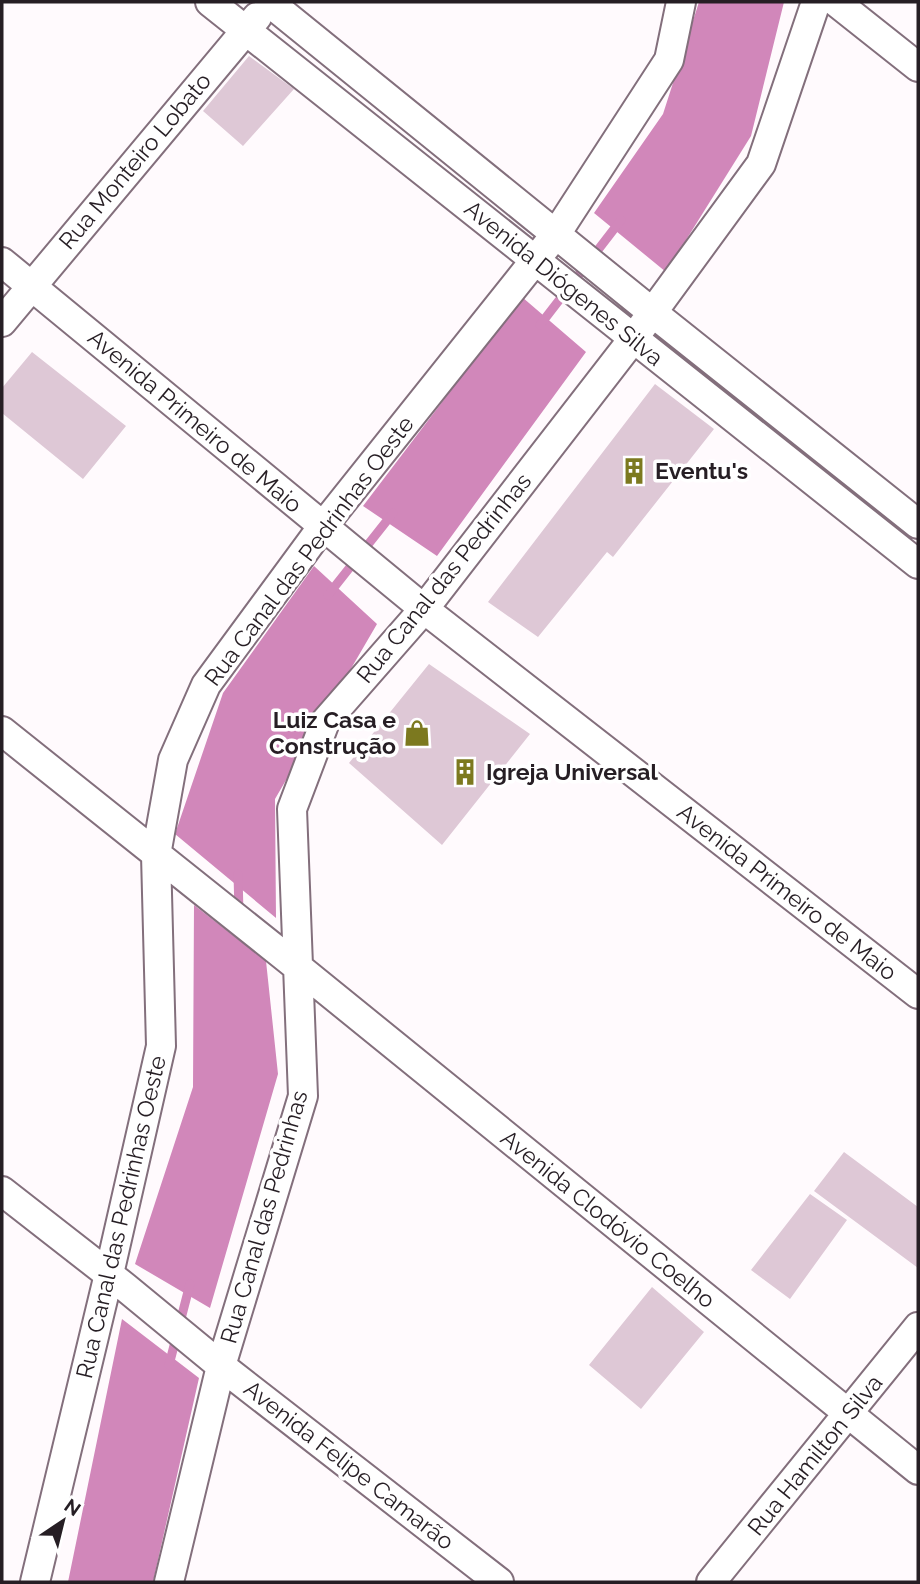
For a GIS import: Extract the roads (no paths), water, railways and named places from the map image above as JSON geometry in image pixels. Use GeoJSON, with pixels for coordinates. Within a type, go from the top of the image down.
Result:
{"type":"FeatureCollection","features":[{"type":"Feature","properties":{"kind":"street","name":"Avenida Diógenes Silva"},"geometry":{"type":"LineString","coordinates":[[210,2],[918,564]]}},
{"type":"Feature","properties":{"kind":"street","name":"Avenida Diógenes Silva"},"geometry":{"type":"LineString","coordinates":[[270,2],[918,524]]}},
{"type":"Feature","properties":{"kind":"street","name":"Rua Monteiro Lobato"},"geometry":{"type":"LineString","coordinates":[[2,322],[270,2]]}},
{"type":"Feature","properties":{"kind":"street","name":"Rua Canal das Pedrinhas Oeste"},"geometry":{"type":"LineString","coordinates":[[35,1582],[117,1281],[161,1046],[165,861],[173,760],[206,685],[332,534],[566,243],[669,60],[681,2]]}},
{"type":"Feature","properties":{"kind":"street","name":"Rua Canal das Pedrinhas"},"geometry":{"type":"LineString","coordinates":[[169,1582],[212,1358],[303,1096],[292,810],[326,722],[424,609],[653,313],[761,164],[816,2]]}},
{"type":"Feature","properties":{"kind":"street"},"geometry":{"type":"LineString","coordinates":[[836,2],[918,67]]}},
{"type":"Feature","properties":{"kind":"street","name":"Avenida Primeiro de Maio"},"geometry":{"type":"LineString","coordinates":[[2,262],[424,609],[918,994]]}},
{"type":"Feature","properties":{"kind":"street"},"geometry":{"type":"LineString","coordinates":[[2,731],[165,861]]}},
{"type":"Feature","properties":{"kind":"street","name":"Avenida Clodóvio Coelho"},"geometry":{"type":"LineString","coordinates":[[165,861],[918,1470]]}},
{"type":"Feature","properties":{"kind":"street","name":"Avenida Felipe Camarão"},"geometry":{"type":"LineString","coordinates":[[2,1191],[499,1582]]}},
{"type":"Feature","properties":{"kind":"street","name":"Rua Hamilton Silva"},"geometry":{"type":"LineString","coordinates":[[711,1582],[918,1327]]}},
{"type":"Feature","properties":{"kind":"waterway"},"geometry":{"type":"LineString","coordinates":[[540,325],[621,220]]}},
{"type":"Feature","properties":{"kind":"waterway"},"geometry":{"type":"LineString","coordinates":[[328,595],[393,513]]}},
{"type":"Feature","properties":{"kind":"waterway"},"geometry":{"type":"LineString","coordinates":[[238,874],[239,913]]}},
{"type":"Feature","properties":{"kind":"waterway"},"geometry":{"type":"LineString","coordinates":[[169,1365],[190,1284]]}},
{"type":"Feature","properties":{"kind":"place","name":"Eventu's"},"geometry":{"type":"Point","coordinates":[634,471]}},
{"type":"Feature","properties":{"kind":"place","name":"Luiz Casa e Construção"},"geometry":{"type":"Point","coordinates":[417,733]}},
{"type":"Feature","properties":{"kind":"place","name":"Igreja Universal"},"geometry":{"type":"Point","coordinates":[465,772]}}]}
